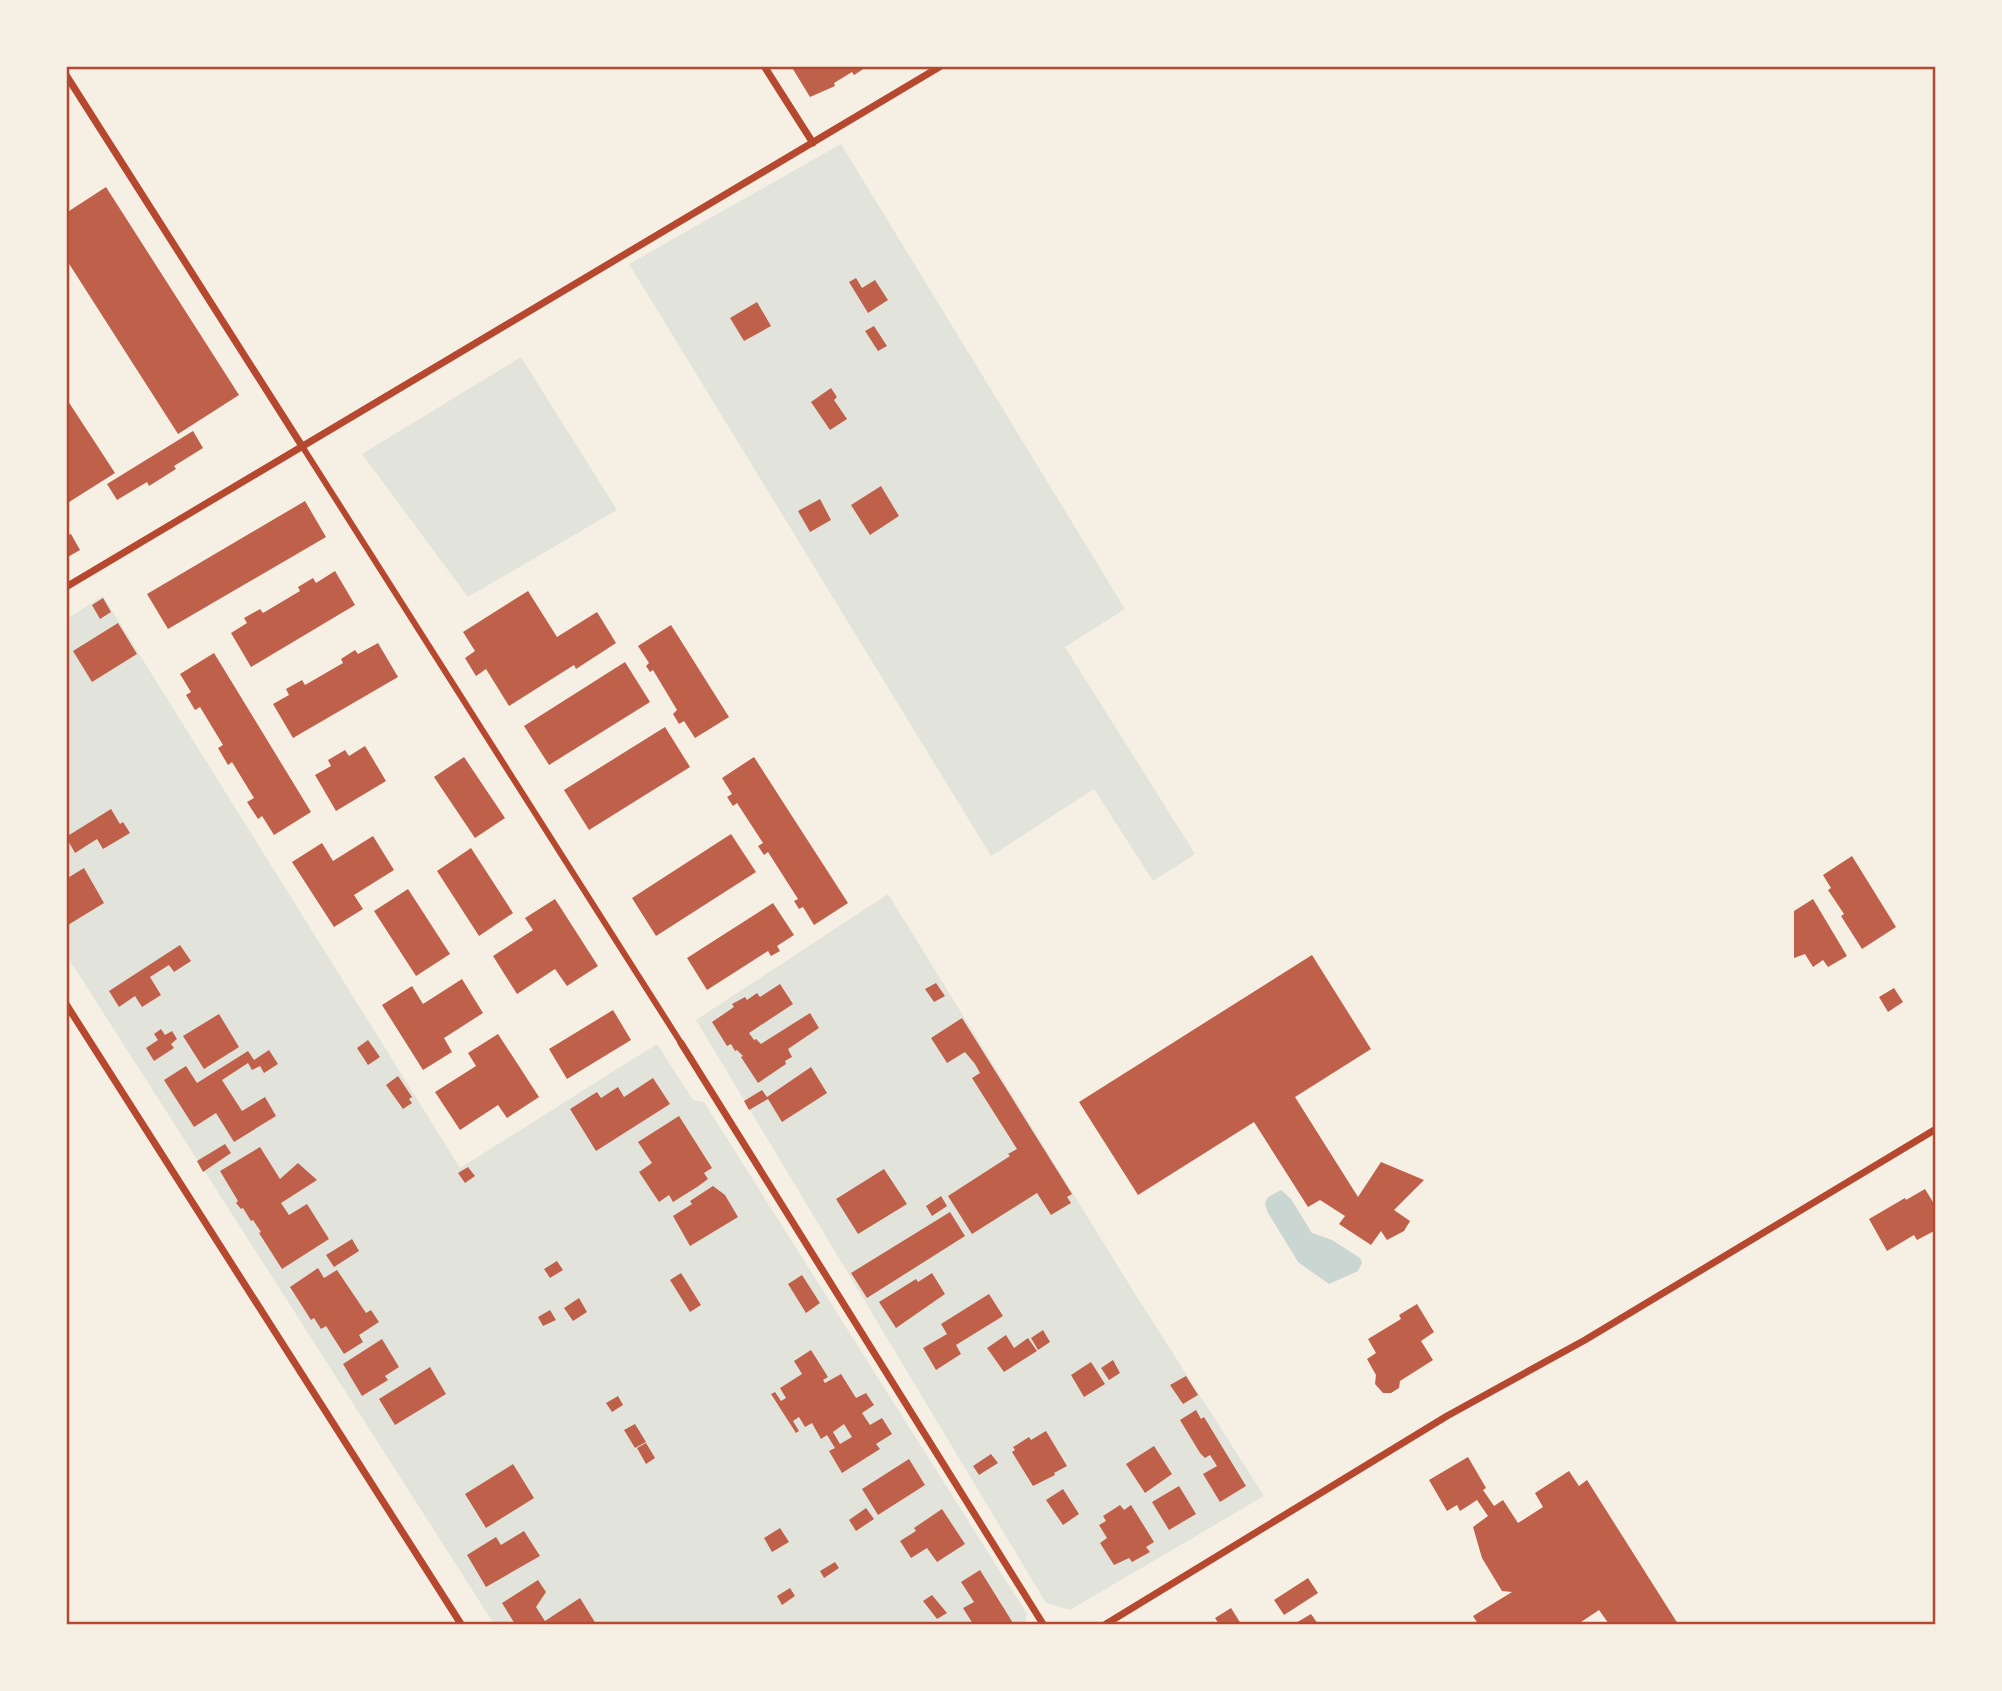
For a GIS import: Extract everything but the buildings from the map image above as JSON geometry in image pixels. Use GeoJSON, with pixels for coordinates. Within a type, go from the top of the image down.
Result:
{"type":"FeatureCollection","features":[{"type":"Feature","properties":{"kind":"street"},"geometry":{"type":"LineString","coordinates":[[764,66],[813,143]]}},
{"type":"Feature","properties":{"kind":"street"},"geometry":{"type":"LineString","coordinates":[[66,587],[941,66]]}},
{"type":"Feature","properties":{"kind":"street"},"geometry":{"type":"LineString","coordinates":[[66,75],[681,1044],[1043,1625]]}},
{"type":"Feature","properties":{"kind":"street"},"geometry":{"type":"LineString","coordinates":[[66,1004],[461,1625]]}},
{"type":"Feature","properties":{"kind":"street"},"geometry":{"type":"LineString","coordinates":[[1106,1625],[1447,1416],[1585,1340],[1936,1129]]}},
{"type":"Feature","properties":{"kind":"shaded area"},"geometry":{"type":"Polygon","coordinates":[[[841,144],[1125,609],[1065,647],[1195,854],[1153,881],[1094,789],[991,856],[629,264],[841,144]]]}},
{"type":"Feature","properties":{"kind":"shaded area"},"geometry":{"type":"Polygon","coordinates":[[[521,357],[617,510],[468,597],[362,454],[521,357]]]}},
{"type":"Feature","properties":{"kind":"shaded area"},"geometry":{"type":"Polygon","coordinates":[[[103,596],[460,1168],[657,1044],[693,1100],[704,1102],[1027,1614],[1025,1624],[494,1624],[67,956],[67,619],[103,596]]]}},
{"type":"Feature","properties":{"kind":"shaded area"},"geometry":{"type":"Polygon","coordinates":[[[888,894],[1137,1297],[1264,1496],[1070,1610],[1046,1603],[696,1020],[888,894]]]}},
{"type":"Feature","properties":{"kind":"shaded area"},"geometry":{"type":"Polygon","coordinates":[[[1281,1190],[1291,1199],[1312,1233],[1332,1240],[1360,1258],[1362,1263],[1358,1271],[1329,1284],[1298,1262],[1267,1211],[1265,1203],[1268,1197],[1281,1190]]]}}]}
